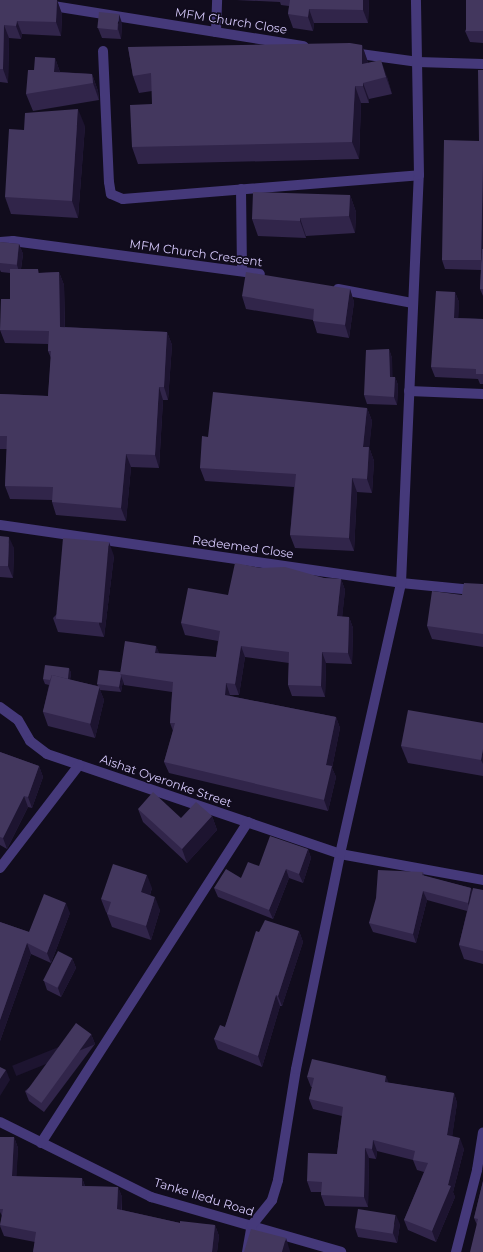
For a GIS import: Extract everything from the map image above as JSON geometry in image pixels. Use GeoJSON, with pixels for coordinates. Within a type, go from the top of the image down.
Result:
{"type":"FeatureCollection","features":[{"type":"Feature","properties":{"kind":"street"},"geometry":{"type":"LineString","coordinates":[[216,32],[217,0]]}},
{"type":"Feature","properties":{"kind":"street"},"geometry":{"type":"LineString","coordinates":[[247,1252],[252,1225],[272,1200],[278,1180],[296,1069],[340,854],[401,583],[418,175],[418,62],[416,0]]}},
{"type":"Feature","properties":{"kind":"street","name":"MFM Church Close"},"geometry":{"type":"LineString","coordinates":[[38,3],[316,48]]}},
{"type":"Feature","properties":{"kind":"street"},"geometry":{"type":"LineString","coordinates":[[103,51],[111,194],[123,200],[418,175]]}},
{"type":"Feature","properties":{"kind":"street"},"geometry":{"type":"LineString","coordinates":[[340,52],[418,62],[483,64]]}},
{"type":"Feature","properties":{"kind":"street"},"geometry":{"type":"LineString","coordinates":[[242,189],[242,271]]}},
{"type":"Feature","properties":{"kind":"street","name":"MFM Church Crescent"},"geometry":{"type":"LineString","coordinates":[[0,242],[13,241],[242,271],[273,277]]}},
{"type":"Feature","properties":{"kind":"street"},"geometry":{"type":"LineString","coordinates":[[327,287],[412,303]]}},
{"type":"Feature","properties":{"kind":"street"},"geometry":{"type":"LineString","coordinates":[[409,391],[483,394]]}},
{"type":"Feature","properties":{"kind":"street","name":"Redeemed Close"},"geometry":{"type":"LineString","coordinates":[[0,525],[401,583],[483,591]]}},
{"type":"Feature","properties":{"kind":"street","name":"Aishat Oyeronke Street"},"geometry":{"type":"LineString","coordinates":[[0,707],[18,720],[30,741],[47,754],[340,854],[483,880]]}},
{"type":"Feature","properties":{"kind":"street"},"geometry":{"type":"LineString","coordinates":[[0,868],[79,765]]}},
{"type":"Feature","properties":{"kind":"street"},"geometry":{"type":"LineString","coordinates":[[41,1143],[248,822]]}},
{"type":"Feature","properties":{"kind":"street","name":"Tanke Iledu Road"},"geometry":{"type":"LineString","coordinates":[[0,1122],[151,1196],[341,1252]]}},
{"type":"Feature","properties":{"kind":"street"},"geometry":{"type":"LineString","coordinates":[[456,1252],[477,1170],[483,1132]]}},
{"type":"Feature","properties":{"kind":"building"},"geometry":{"type":"Polygon","coordinates":[[[0,0],[57,0],[56,22],[17,21],[16,26],[4,25],[3,69],[0,69],[0,0]]]}},
{"type":"Feature","properties":{"kind":"building"},"geometry":{"type":"Polygon","coordinates":[[[290,0],[363,0],[363,10],[309,9],[308,17],[288,14],[290,0]]]}},
{"type":"Feature","properties":{"kind":"building"},"geometry":{"type":"Polygon","coordinates":[[[466,0],[483,0],[483,31],[466,31],[466,0]]]}},
{"type":"Feature","properties":{"kind":"building"},"geometry":{"type":"Polygon","coordinates":[[[99,12],[119,14],[117,30],[97,28],[99,12]]]}},
{"type":"Feature","properties":{"kind":"building"},"geometry":{"type":"Polygon","coordinates":[[[350,43],[362,45],[362,64],[381,60],[386,77],[363,83],[363,86],[355,86],[352,142],[132,147],[130,105],[152,104],[151,73],[133,76],[128,47],[350,43]]]}},
{"type":"Feature","properties":{"kind":"building"},"geometry":{"type":"Polygon","coordinates":[[[35,57],[55,58],[54,72],[92,74],[93,83],[26,94],[28,70],[34,70],[35,57]]]}},
{"type":"Feature","properties":{"kind":"building"},"geometry":{"type":"Polygon","coordinates":[[[478,70],[483,70],[481,260],[442,260],[444,140],[479,141],[478,70]]]}},
{"type":"Feature","properties":{"kind":"building"},"geometry":{"type":"Polygon","coordinates":[[[78,109],[72,201],[5,197],[9,129],[24,130],[25,113],[78,109]]]}},
{"type":"Feature","properties":{"kind":"building"},"geometry":{"type":"Polygon","coordinates":[[[253,192],[350,195],[349,216],[300,218],[300,221],[252,219],[253,192]]]}},
{"type":"Feature","properties":{"kind":"building"},"geometry":{"type":"Polygon","coordinates":[[[0,242],[19,244],[17,265],[0,263],[0,242]]]}},
{"type":"Feature","properties":{"kind":"building"},"geometry":{"type":"Polygon","coordinates":[[[482,249],[483,289],[480,289],[482,249]]]}},
{"type":"Feature","properties":{"kind":"building"},"geometry":{"type":"Polygon","coordinates":[[[10,269],[38,269],[38,273],[59,272],[60,327],[167,332],[164,387],[159,387],[155,455],[126,454],[121,508],[52,502],[53,487],[5,486],[7,436],[0,436],[0,394],[48,396],[51,351],[48,351],[49,331],[0,330],[1,299],[10,299],[10,269]]]}},
{"type":"Feature","properties":{"kind":"building"},"geometry":{"type":"Polygon","coordinates":[[[246,272],[350,289],[345,325],[313,321],[314,309],[242,296],[246,272]]]}},
{"type":"Feature","properties":{"kind":"building"},"geometry":{"type":"Polygon","coordinates":[[[436,291],[455,292],[454,318],[483,319],[483,374],[476,374],[476,369],[431,367],[436,291]]]}},
{"type":"Feature","properties":{"kind":"building"},"geometry":{"type":"Polygon","coordinates":[[[389,349],[390,377],[395,377],[394,397],[364,395],[366,350],[389,349]]]}},
{"type":"Feature","properties":{"kind":"building"},"geometry":{"type":"Polygon","coordinates":[[[213,392],[367,408],[363,447],[369,447],[367,479],[352,478],[349,538],[290,535],[296,474],[200,468],[202,436],[208,437],[213,392]]]}},
{"type":"Feature","properties":{"kind":"building"},"geometry":{"type":"Polygon","coordinates":[[[0,536],[9,537],[8,566],[0,566],[0,536]]]}},
{"type":"Feature","properties":{"kind":"building"},"geometry":{"type":"Polygon","coordinates":[[[63,538],[109,542],[102,623],[56,619],[63,538]]]}},
{"type":"Feature","properties":{"kind":"building"},"geometry":{"type":"Polygon","coordinates":[[[235,563],[261,568],[285,567],[324,578],[341,579],[337,616],[349,617],[348,653],[322,652],[321,686],[288,685],[289,652],[241,646],[235,684],[226,683],[225,695],[336,717],[326,765],[332,766],[324,800],[164,762],[175,723],[170,723],[173,682],[120,674],[125,641],[156,646],[155,653],[216,657],[220,631],[181,623],[188,588],[228,595],[235,563]]]}},
{"type":"Feature","properties":{"kind":"building"},"geometry":{"type":"Polygon","coordinates":[[[464,583],[483,584],[483,634],[427,626],[432,591],[462,595],[464,583]]]}},
{"type":"Feature","properties":{"kind":"building"},"geometry":{"type":"Polygon","coordinates":[[[45,665],[69,668],[68,679],[52,675],[50,680],[43,679],[45,665]]]}},
{"type":"Feature","properties":{"kind":"building"},"geometry":{"type":"Polygon","coordinates":[[[99,670],[120,672],[121,676],[119,687],[97,684],[99,670]]]}},
{"type":"Feature","properties":{"kind":"building"},"geometry":{"type":"Polygon","coordinates":[[[52,675],[100,687],[90,724],[43,712],[52,675]]]}},
{"type":"Feature","properties":{"kind":"building"},"geometry":{"type":"Polygon","coordinates":[[[408,710],[483,723],[483,749],[481,760],[401,746],[408,710]]]}},
{"type":"Feature","properties":{"kind":"building"},"geometry":{"type":"Polygon","coordinates":[[[0,752],[39,766],[28,797],[24,796],[3,838],[0,837],[0,752]]]}},
{"type":"Feature","properties":{"kind":"building"},"geometry":{"type":"Polygon","coordinates":[[[153,792],[181,818],[196,802],[212,816],[182,849],[138,809],[153,792]]]}},
{"type":"Feature","properties":{"kind":"building"},"geometry":{"type":"Polygon","coordinates":[[[270,836],[308,849],[299,874],[286,869],[269,910],[214,888],[226,869],[241,878],[248,862],[259,866],[270,836]]]}},
{"type":"Feature","properties":{"kind":"building"},"geometry":{"type":"Polygon","coordinates":[[[113,864],[147,875],[141,892],[155,897],[146,926],[107,914],[111,902],[101,899],[113,864]]]}},
{"type":"Feature","properties":{"kind":"building"},"geometry":{"type":"Polygon","coordinates":[[[378,870],[423,872],[422,875],[471,888],[468,903],[423,891],[413,934],[369,923],[376,898],[378,870]]]}},
{"type":"Feature","properties":{"kind":"building"},"geometry":{"type":"Polygon","coordinates":[[[473,888],[483,890],[483,951],[459,945],[473,888]]]}},
{"type":"Feature","properties":{"kind":"building"},"geometry":{"type":"Polygon","coordinates":[[[44,894],[66,903],[47,953],[27,943],[0,1020],[0,922],[29,932],[44,894]]]}},
{"type":"Feature","properties":{"kind":"building"},"geometry":{"type":"Polygon","coordinates":[[[265,920],[299,931],[278,996],[276,995],[258,1056],[214,1039],[220,1025],[225,1027],[256,931],[259,932],[265,920]]]}},
{"type":"Feature","properties":{"kind":"building"},"geometry":{"type":"Polygon","coordinates":[[[58,951],[72,958],[57,988],[43,980],[58,951]]]}},
{"type":"Feature","properties":{"kind":"building"},"geometry":{"type":"Polygon","coordinates":[[[76,1023],[91,1034],[41,1103],[26,1092],[76,1023]]]}},
{"type":"Feature","properties":{"kind":"building"},"geometry":{"type":"Polygon","coordinates":[[[312,1059],[386,1076],[385,1082],[454,1093],[447,1135],[460,1138],[448,1185],[451,1186],[432,1231],[404,1220],[428,1163],[413,1160],[415,1151],[373,1140],[372,1149],[365,1148],[364,1197],[321,1195],[322,1182],[307,1181],[308,1153],[337,1154],[343,1107],[309,1099],[314,1078],[307,1077],[312,1059]]]}},
{"type":"Feature","properties":{"kind":"building"},"geometry":{"type":"Polygon","coordinates":[[[0,1067],[6,1070],[0,1079],[0,1067]]]}},
{"type":"Feature","properties":{"kind":"building"},"geometry":{"type":"Polygon","coordinates":[[[0,1137],[14,1137],[12,1176],[82,1178],[82,1186],[118,1187],[117,1209],[180,1223],[180,1221],[215,1225],[212,1252],[33,1252],[36,1232],[0,1225],[3,1209],[0,1209],[0,1137]]]}},
{"type":"Feature","properties":{"kind":"building"},"geometry":{"type":"Polygon","coordinates":[[[483,1181],[483,1252],[470,1252],[478,1219],[474,1218],[483,1181]]]}},
{"type":"Feature","properties":{"kind":"building"},"geometry":{"type":"Polygon","coordinates":[[[358,1209],[396,1215],[393,1234],[355,1228],[358,1209]]]}},
{"type":"Feature","properties":{"kind":"building"},"geometry":{"type":"Polygon","coordinates":[[[251,1229],[286,1238],[282,1252],[244,1252],[251,1229]]]}}]}
